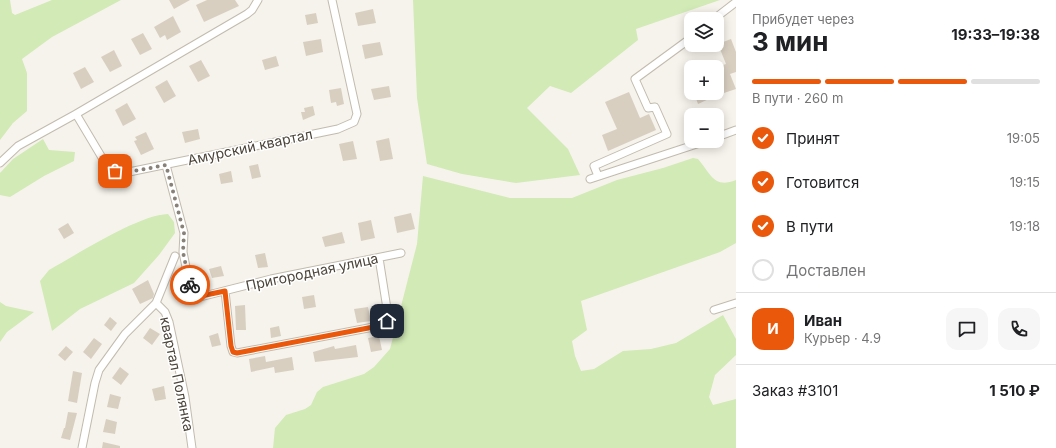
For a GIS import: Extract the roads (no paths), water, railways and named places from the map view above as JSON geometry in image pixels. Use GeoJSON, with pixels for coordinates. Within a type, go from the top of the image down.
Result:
{"type":"FeatureCollection","features":[{"type":"Feature","properties":{"kind":"street"},"geometry":{"type":"LineString","coordinates":[[0,163],[18,146],[76,114],[247,14],[252,10],[258,0]]}},
{"type":"Feature","properties":{"kind":"street","name":"Амурский квартал"},"geometry":{"type":"LineString","coordinates":[[76,114],[107,166],[115,171],[129,172],[338,129],[354,122],[357,114],[332,0]]}},
{"type":"Feature","properties":{"kind":"street"},"geometry":{"type":"LineString","coordinates":[[723,12],[736,2]]}},
{"type":"Feature","properties":{"kind":"street"},"geometry":{"type":"LineString","coordinates":[[598,176],[594,166],[667,134],[655,107],[648,108],[635,79],[684,43]]}},
{"type":"Feature","properties":{"kind":"street"},"geometry":{"type":"LineString","coordinates":[[724,134],[736,130]]}},
{"type":"Feature","properties":{"kind":"street"},"geometry":{"type":"LineString","coordinates":[[590,178],[684,148]]}},
{"type":"Feature","properties":{"kind":"street","name":"Пригородная улица"},"geometry":{"type":"LineString","coordinates":[[166,165],[184,233],[183,252],[191,292],[196,297],[271,279],[401,253]]}},
{"type":"Feature","properties":{"kind":"street","name":"квартал Полянка"},"geometry":{"type":"LineString","coordinates":[[82,448],[94,383],[99,370],[125,334],[156,303],[175,256]]}},
{"type":"Feature","properties":{"kind":"street"},"geometry":{"type":"LineString","coordinates":[[225,291],[231,346],[233,352],[237,353],[384,325],[387,321],[388,314],[379,258]]}},
{"type":"Feature","properties":{"kind":"street","name":"квартал Полянка"},"geometry":{"type":"LineString","coordinates":[[156,303],[165,312],[169,322],[185,397],[192,448]]}},
{"type":"Feature","properties":{"kind":"street"},"geometry":{"type":"LineString","coordinates":[[714,310],[736,303]]}}]}
